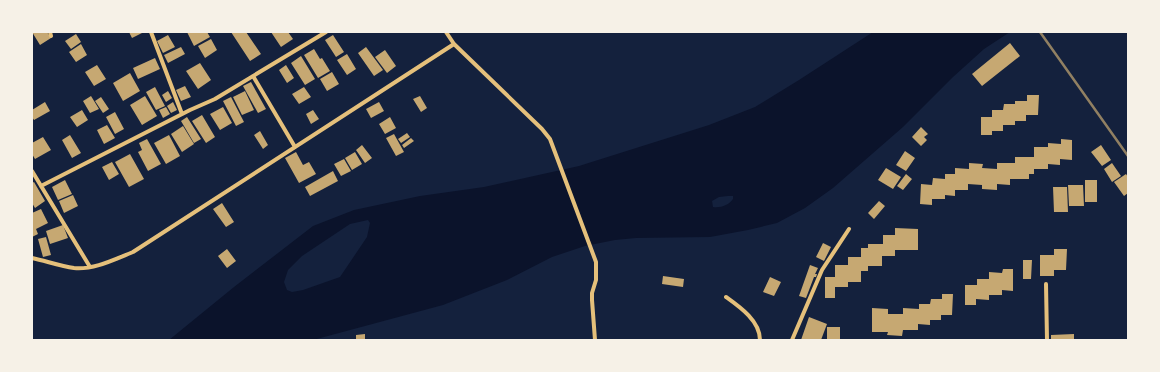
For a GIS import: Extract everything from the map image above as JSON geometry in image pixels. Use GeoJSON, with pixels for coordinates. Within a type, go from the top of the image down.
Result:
{"type":"FeatureCollection","features":[{"type":"Feature","properties":{"kind":"street"},"geometry":{"type":"LineString","coordinates":[[151,32],[182,114]]}},
{"type":"Feature","properties":{"kind":"street"},"geometry":{"type":"LineString","coordinates":[[41,186],[182,114],[215,99],[326,32]]}},
{"type":"Feature","properties":{"kind":"street"},"geometry":{"type":"LineString","coordinates":[[446,32],[454,44],[542,129],[550,139],[596,262],[596,280],[592,293],[594,340]]}},
{"type":"Feature","properties":{"kind":"street"},"geometry":{"type":"LineString","coordinates":[[32,258],[75,268],[90,267],[102,264],[133,252],[454,44]]}},
{"type":"Feature","properties":{"kind":"street"},"geometry":{"type":"LineString","coordinates":[[253,76],[295,148]]}},
{"type":"Feature","properties":{"kind":"street"},"geometry":{"type":"LineString","coordinates":[[32,171],[90,267]]}},
{"type":"Feature","properties":{"kind":"street"},"geometry":{"type":"LineString","coordinates":[[792,340],[822,270],[849,230]]}},
{"type":"Feature","properties":{"kind":"street"},"geometry":{"type":"LineString","coordinates":[[1046,284],[1047,340]]}},
{"type":"Feature","properties":{"kind":"street"},"geometry":{"type":"LineString","coordinates":[[726,297],[740,307],[754,324],[759,331],[760,340]]}},
{"type":"Feature","properties":{"kind":"water"},"geometry":{"type":"Polygon","coordinates":[[[873,32],[1010,32],[984,49],[953,77],[903,127],[833,188],[805,208],[777,223],[710,237],[636,238],[615,240],[585,246],[552,257],[507,280],[443,305],[313,340],[169,340],[234,287],[313,226],[354,210],[420,196],[484,187],[579,166],[709,125],[755,107],[873,32]],[[733,196],[719,197],[712,201],[713,207],[722,206],[729,203],[733,199],[733,196]],[[368,220],[350,224],[302,256],[288,270],[284,282],[287,290],[292,292],[303,290],[340,277],[367,237],[370,223],[368,220]]]}},
{"type":"Feature","properties":{"kind":"building"},"geometry":{"type":"Polygon","coordinates":[[[32,32],[47,32],[51,38],[40,45],[32,32]]]}},
{"type":"Feature","properties":{"kind":"building"},"geometry":{"type":"Polygon","coordinates":[[[129,32],[144,32],[132,38],[129,32]]]}},
{"type":"Feature","properties":{"kind":"building"},"geometry":{"type":"Polygon","coordinates":[[[187,32],[207,32],[210,37],[194,46],[187,32]]]}},
{"type":"Feature","properties":{"kind":"building"},"geometry":{"type":"Polygon","coordinates":[[[231,32],[246,32],[261,54],[250,61],[231,32]]]}},
{"type":"Feature","properties":{"kind":"building"},"geometry":{"type":"Polygon","coordinates":[[[271,32],[288,32],[293,39],[281,47],[271,32]]]}},
{"type":"Feature","properties":{"kind":"building"},"geometry":{"type":"Polygon","coordinates":[[[76,34],[81,42],[71,49],[65,41],[76,34]]]}},
{"type":"Feature","properties":{"kind":"building"},"geometry":{"type":"Polygon","coordinates":[[[168,35],[175,47],[163,53],[157,41],[168,35]]]}},
{"type":"Feature","properties":{"kind":"building"},"geometry":{"type":"Polygon","coordinates":[[[333,35],[344,52],[336,57],[325,40],[333,35]]]}},
{"type":"Feature","properties":{"kind":"building"},"geometry":{"type":"Polygon","coordinates":[[[211,39],[217,50],[205,58],[198,46],[211,39]]]}},
{"type":"Feature","properties":{"kind":"building"},"geometry":{"type":"Polygon","coordinates":[[[1010,43],[1020,56],[982,86],[972,74],[1010,43]]]}},
{"type":"Feature","properties":{"kind":"building"},"geometry":{"type":"Polygon","coordinates":[[[81,44],[87,55],[76,62],[69,52],[81,44]]]}},
{"type":"Feature","properties":{"kind":"building"},"geometry":{"type":"Polygon","coordinates":[[[181,47],[185,54],[168,63],[164,55],[181,47]]]}},
{"type":"Feature","properties":{"kind":"building"},"geometry":{"type":"Polygon","coordinates":[[[366,47],[383,70],[374,76],[358,53],[366,47]]]}},
{"type":"Feature","properties":{"kind":"building"},"geometry":{"type":"Polygon","coordinates":[[[314,49],[330,71],[318,78],[304,55],[314,49]]]}},
{"type":"Feature","properties":{"kind":"building"},"geometry":{"type":"Polygon","coordinates":[[[385,50],[396,66],[387,73],[375,57],[385,50]]]}},
{"type":"Feature","properties":{"kind":"building"},"geometry":{"type":"Polygon","coordinates":[[[347,54],[356,69],[347,75],[337,60],[347,54]]]}},
{"type":"Feature","properties":{"kind":"building"},"geometry":{"type":"Polygon","coordinates":[[[301,56],[315,79],[305,85],[291,63],[301,56]]]}},
{"type":"Feature","properties":{"kind":"building"},"geometry":{"type":"Polygon","coordinates":[[[155,58],[160,69],[138,79],[133,68],[155,58]]]}},
{"type":"Feature","properties":{"kind":"building"},"geometry":{"type":"Polygon","coordinates":[[[200,63],[211,80],[198,89],[186,71],[200,63]]]}},
{"type":"Feature","properties":{"kind":"building"},"geometry":{"type":"Polygon","coordinates":[[[97,65],[106,79],[94,86],[85,72],[97,65]]]}},
{"type":"Feature","properties":{"kind":"building"},"geometry":{"type":"Polygon","coordinates":[[[286,65],[294,78],[287,83],[279,70],[286,65]]]}},
{"type":"Feature","properties":{"kind":"building"},"geometry":{"type":"Polygon","coordinates":[[[332,72],[339,84],[327,91],[320,79],[332,72]]]}},
{"type":"Feature","properties":{"kind":"building"},"geometry":{"type":"Polygon","coordinates":[[[130,73],[140,91],[123,101],[113,83],[130,73]]]}},
{"type":"Feature","properties":{"kind":"building"},"geometry":{"type":"Polygon","coordinates":[[[251,82],[266,109],[258,113],[243,86],[251,82]]]}},
{"type":"Feature","properties":{"kind":"building"},"geometry":{"type":"Polygon","coordinates":[[[185,86],[191,97],[181,101],[176,90],[185,86]]]}},
{"type":"Feature","properties":{"kind":"building"},"geometry":{"type":"Polygon","coordinates":[[[155,87],[165,106],[156,110],[146,92],[155,87]]]}},
{"type":"Feature","properties":{"kind":"building"},"geometry":{"type":"Polygon","coordinates":[[[304,87],[311,97],[299,104],[292,94],[304,87]]]}},
{"type":"Feature","properties":{"kind":"building"},"geometry":{"type":"Polygon","coordinates":[[[168,91],[172,98],[166,102],[162,95],[168,91]]]}},
{"type":"Feature","properties":{"kind":"building"},"geometry":{"type":"Polygon","coordinates":[[[245,91],[254,110],[242,115],[233,97],[245,91]]]}},
{"type":"Feature","properties":{"kind":"building"},"geometry":{"type":"Polygon","coordinates":[[[1027,95],[1039,95],[1038,115],[1026,115],[1026,121],[1015,121],[1015,125],[1003,125],[1003,131],[992,131],[992,135],[981,135],[981,117],[992,117],[992,110],[1003,110],[1004,104],[1015,104],[1015,101],[1027,101],[1027,95]]]}},
{"type":"Feature","properties":{"kind":"building"},"geometry":{"type":"Polygon","coordinates":[[[91,96],[99,109],[90,113],[83,101],[91,96]]]}},
{"type":"Feature","properties":{"kind":"building"},"geometry":{"type":"Polygon","coordinates":[[[145,96],[157,116],[142,125],[130,105],[145,96]]]}},
{"type":"Feature","properties":{"kind":"building"},"geometry":{"type":"Polygon","coordinates":[[[420,96],[427,108],[421,112],[413,99],[420,96]]]}},
{"type":"Feature","properties":{"kind":"building"},"geometry":{"type":"Polygon","coordinates":[[[101,97],[109,109],[103,113],[95,101],[101,97]]]}},
{"type":"Feature","properties":{"kind":"building"},"geometry":{"type":"Polygon","coordinates":[[[231,97],[244,122],[236,126],[223,101],[231,97]]]}},
{"type":"Feature","properties":{"kind":"building"},"geometry":{"type":"Polygon","coordinates":[[[45,102],[50,111],[34,120],[32,117],[32,110],[45,102]]]}},
{"type":"Feature","properties":{"kind":"building"},"geometry":{"type":"Polygon","coordinates":[[[173,102],[177,110],[171,113],[167,106],[173,102]]]}},
{"type":"Feature","properties":{"kind":"building"},"geometry":{"type":"Polygon","coordinates":[[[379,102],[384,111],[371,118],[366,109],[379,102]]]}},
{"type":"Feature","properties":{"kind":"building"},"geometry":{"type":"Polygon","coordinates":[[[166,107],[170,114],[163,118],[159,110],[166,107]]]}},
{"type":"Feature","properties":{"kind":"building"},"geometry":{"type":"Polygon","coordinates":[[[223,107],[232,123],[220,130],[210,114],[223,107]]]}},
{"type":"Feature","properties":{"kind":"building"},"geometry":{"type":"Polygon","coordinates":[[[82,110],[88,120],[77,127],[70,117],[82,110]]]}},
{"type":"Feature","properties":{"kind":"building"},"geometry":{"type":"Polygon","coordinates":[[[313,110],[319,119],[311,124],[306,114],[313,110]]]}},
{"type":"Feature","properties":{"kind":"building"},"geometry":{"type":"Polygon","coordinates":[[[115,112],[124,129],[115,134],[106,117],[115,112]]]}},
{"type":"Feature","properties":{"kind":"building"},"geometry":{"type":"Polygon","coordinates":[[[202,115],[215,137],[206,143],[192,121],[202,115]]]}},
{"type":"Feature","properties":{"kind":"building"},"geometry":{"type":"Polygon","coordinates":[[[187,117],[201,139],[194,143],[181,121],[187,117]]]}},
{"type":"Feature","properties":{"kind":"building"},"geometry":{"type":"Polygon","coordinates":[[[390,117],[396,128],[385,134],[379,124],[390,117]]]}},
{"type":"Feature","properties":{"kind":"building"},"geometry":{"type":"Polygon","coordinates":[[[107,125],[115,138],[104,144],[97,130],[107,125]]]}},
{"type":"Feature","properties":{"kind":"building"},"geometry":{"type":"Polygon","coordinates":[[[183,126],[194,144],[182,152],[171,134],[183,126]]]}},
{"type":"Feature","properties":{"kind":"building"},"geometry":{"type":"Polygon","coordinates":[[[921,127],[928,134],[924,137],[927,140],[921,146],[912,137],[921,127]]]}},
{"type":"Feature","properties":{"kind":"building"},"geometry":{"type":"Polygon","coordinates":[[[260,131],[268,145],[263,149],[254,135],[260,131]]]}},
{"type":"Feature","properties":{"kind":"building"},"geometry":{"type":"Polygon","coordinates":[[[407,133],[410,137],[401,143],[398,139],[407,133]]]}},
{"type":"Feature","properties":{"kind":"building"},"geometry":{"type":"Polygon","coordinates":[[[394,134],[404,152],[396,156],[386,138],[394,134]]]}},
{"type":"Feature","properties":{"kind":"building"},"geometry":{"type":"Polygon","coordinates":[[[70,135],[81,153],[72,158],[62,140],[70,135]]]}},
{"type":"Feature","properties":{"kind":"building"},"geometry":{"type":"Polygon","coordinates":[[[169,135],[180,156],[166,164],[154,143],[169,135]]]}},
{"type":"Feature","properties":{"kind":"building"},"geometry":{"type":"Polygon","coordinates":[[[43,137],[51,150],[35,159],[32,154],[32,143],[43,137]]]}},
{"type":"Feature","properties":{"kind":"building"},"geometry":{"type":"Polygon","coordinates":[[[411,138],[414,141],[404,148],[402,145],[411,138]]]}},
{"type":"Feature","properties":{"kind":"building"},"geometry":{"type":"Polygon","coordinates":[[[147,139],[161,164],[148,171],[138,152],[142,150],[139,143],[147,139]]]}},
{"type":"Feature","properties":{"kind":"building"},"geometry":{"type":"Polygon","coordinates":[[[1061,139],[1072,140],[1072,160],[1060,159],[1060,165],[1048,164],[1048,169],[1034,169],[1034,174],[1029,174],[1029,179],[1010,179],[1010,185],[997,184],[997,190],[982,189],[982,185],[968,184],[968,190],[955,190],[955,196],[945,195],[945,199],[932,199],[932,205],[920,204],[921,184],[932,185],[933,178],[945,179],[945,174],[955,174],[955,168],[969,169],[969,163],[983,164],[982,168],[997,169],[997,163],[1015,163],[1015,157],[1034,157],[1034,147],[1048,147],[1048,143],[1061,144],[1061,139]]]}},
{"type":"Feature","properties":{"kind":"building"},"geometry":{"type":"Polygon","coordinates":[[[362,145],[372,158],[365,163],[356,150],[362,145]]]}},
{"type":"Feature","properties":{"kind":"building"},"geometry":{"type":"Polygon","coordinates":[[[1101,145],[1111,160],[1102,166],[1091,152],[1101,145]]]}},
{"type":"Feature","properties":{"kind":"building"},"geometry":{"type":"Polygon","coordinates":[[[905,151],[915,158],[906,171],[896,165],[905,151]]]}},
{"type":"Feature","properties":{"kind":"building"},"geometry":{"type":"Polygon","coordinates":[[[296,152],[303,165],[309,162],[316,174],[299,183],[285,158],[296,152]]]}},
{"type":"Feature","properties":{"kind":"building"},"geometry":{"type":"Polygon","coordinates":[[[355,152],[362,164],[352,170],[345,158],[355,152]]]}},
{"type":"Feature","properties":{"kind":"building"},"geometry":{"type":"Polygon","coordinates":[[[130,154],[144,179],[129,187],[115,162],[130,154]]]}},
{"type":"Feature","properties":{"kind":"building"},"geometry":{"type":"Polygon","coordinates":[[[344,159],[351,171],[341,176],[334,164],[344,159]]]}},
{"type":"Feature","properties":{"kind":"building"},"geometry":{"type":"Polygon","coordinates":[[[112,162],[119,174],[109,180],[102,167],[112,162]]]}},
{"type":"Feature","properties":{"kind":"building"},"geometry":{"type":"Polygon","coordinates":[[[1112,163],[1121,176],[1112,182],[1104,169],[1112,163]]]}},
{"type":"Feature","properties":{"kind":"building"},"geometry":{"type":"Polygon","coordinates":[[[886,168],[901,177],[893,189],[878,180],[886,168]]]}},
{"type":"Feature","properties":{"kind":"building"},"geometry":{"type":"Polygon","coordinates":[[[333,171],[338,181],[310,196],[305,187],[333,171]]]}},
{"type":"Feature","properties":{"kind":"building"},"geometry":{"type":"Polygon","coordinates":[[[906,174],[912,179],[903,190],[897,186],[906,174]]]}},
{"type":"Feature","properties":{"kind":"building"},"geometry":{"type":"Polygon","coordinates":[[[1126,174],[1128,177],[1128,193],[1124,196],[1114,182],[1126,174]]]}},
{"type":"Feature","properties":{"kind":"building"},"geometry":{"type":"Polygon","coordinates":[[[65,180],[72,194],[58,200],[52,187],[65,180]]]}},
{"type":"Feature","properties":{"kind":"building"},"geometry":{"type":"Polygon","coordinates":[[[1085,180],[1097,180],[1097,202],[1085,202],[1085,180]]]}},
{"type":"Feature","properties":{"kind":"building"},"geometry":{"type":"Polygon","coordinates":[[[34,182],[45,201],[35,208],[32,203],[32,183],[34,182]]]}},
{"type":"Feature","properties":{"kind":"building"},"geometry":{"type":"Polygon","coordinates":[[[1068,185],[1083,185],[1084,206],[1069,206],[1068,185]]]}},
{"type":"Feature","properties":{"kind":"building"},"geometry":{"type":"Polygon","coordinates":[[[1053,187],[1067,187],[1068,212],[1054,212],[1053,187]]]}},
{"type":"Feature","properties":{"kind":"building"},"geometry":{"type":"Polygon","coordinates":[[[73,195],[78,206],[64,213],[59,201],[73,195]]]}},
{"type":"Feature","properties":{"kind":"building"},"geometry":{"type":"Polygon","coordinates":[[[879,201],[885,206],[874,219],[868,213],[879,201]]]}},
{"type":"Feature","properties":{"kind":"building"},"geometry":{"type":"Polygon","coordinates":[[[222,203],[234,222],[226,227],[213,209],[222,203]]]}},
{"type":"Feature","properties":{"kind":"building"},"geometry":{"type":"Polygon","coordinates":[[[41,209],[48,223],[36,229],[38,234],[32,237],[32,213],[41,209]]]}},
{"type":"Feature","properties":{"kind":"building"},"geometry":{"type":"Polygon","coordinates":[[[63,225],[68,238],[50,244],[46,231],[63,225]]]}},
{"type":"Feature","properties":{"kind":"building"},"geometry":{"type":"Polygon","coordinates":[[[895,228],[918,229],[918,250],[895,250],[895,256],[882,256],[882,266],[868,266],[868,271],[861,271],[861,282],[848,282],[848,287],[835,287],[835,298],[825,298],[825,277],[835,277],[835,265],[848,265],[848,257],[861,257],[861,248],[868,248],[868,244],[883,244],[883,235],[895,235],[895,228]]]}},
{"type":"Feature","properties":{"kind":"building"},"geometry":{"type":"Polygon","coordinates":[[[46,237],[51,255],[43,257],[38,239],[46,237]]]}},
{"type":"Feature","properties":{"kind":"building"},"geometry":{"type":"Polygon","coordinates":[[[823,243],[831,247],[824,261],[816,257],[823,243]]]}},
{"type":"Feature","properties":{"kind":"building"},"geometry":{"type":"Polygon","coordinates":[[[227,249],[236,261],[227,268],[218,256],[227,249]]]}},
{"type":"Feature","properties":{"kind":"building"},"geometry":{"type":"Polygon","coordinates":[[[1054,249],[1067,249],[1066,270],[1054,270],[1054,276],[1040,276],[1040,255],[1054,255],[1054,249]]]}},
{"type":"Feature","properties":{"kind":"building"},"geometry":{"type":"Polygon","coordinates":[[[1023,260],[1032,260],[1031,279],[1023,279],[1023,260]]]}},
{"type":"Feature","properties":{"kind":"building"},"geometry":{"type":"Polygon","coordinates":[[[810,265],[818,268],[815,274],[817,274],[816,277],[814,277],[806,298],[799,296],[810,265]]]}},
{"type":"Feature","properties":{"kind":"building"},"geometry":{"type":"Polygon","coordinates":[[[1003,269],[1013,269],[1013,291],[1002,290],[1002,295],[989,295],[989,300],[976,299],[976,305],[965,305],[965,285],[977,285],[977,279],[989,279],[989,272],[1002,273],[1003,269]]]}},
{"type":"Feature","properties":{"kind":"building"},"geometry":{"type":"Polygon","coordinates":[[[663,276],[684,279],[683,287],[662,284],[663,276]]]}},
{"type":"Feature","properties":{"kind":"building"},"geometry":{"type":"Polygon","coordinates":[[[770,277],[781,282],[774,296],[763,292],[770,277]]]}},
{"type":"Feature","properties":{"kind":"building"},"geometry":{"type":"Polygon","coordinates":[[[942,294],[953,294],[952,315],[941,315],[941,320],[930,320],[930,325],[918,324],[918,330],[903,330],[902,336],[887,335],[888,332],[872,332],[872,308],[888,309],[888,314],[903,314],[903,308],[919,309],[919,304],[930,304],[931,299],[942,299],[942,294]]]}},
{"type":"Feature","properties":{"kind":"building"},"geometry":{"type":"Polygon","coordinates":[[[809,317],[827,324],[821,340],[801,340],[809,317]]]}},
{"type":"Feature","properties":{"kind":"building"},"geometry":{"type":"Polygon","coordinates":[[[827,327],[840,327],[840,340],[827,340],[827,327]]]}},
{"type":"Feature","properties":{"kind":"building"},"geometry":{"type":"Polygon","coordinates":[[[365,334],[365,340],[356,340],[356,335],[365,334]]]}},
{"type":"Feature","properties":{"kind":"building"},"geometry":{"type":"Polygon","coordinates":[[[1074,334],[1074,340],[1051,340],[1051,335],[1074,334]]]}},
{"type":"Feature","properties":{"kind":"railway"},"geometry":{"type":"LineString","coordinates":[[1040,32],[1128,156]]}}]}
